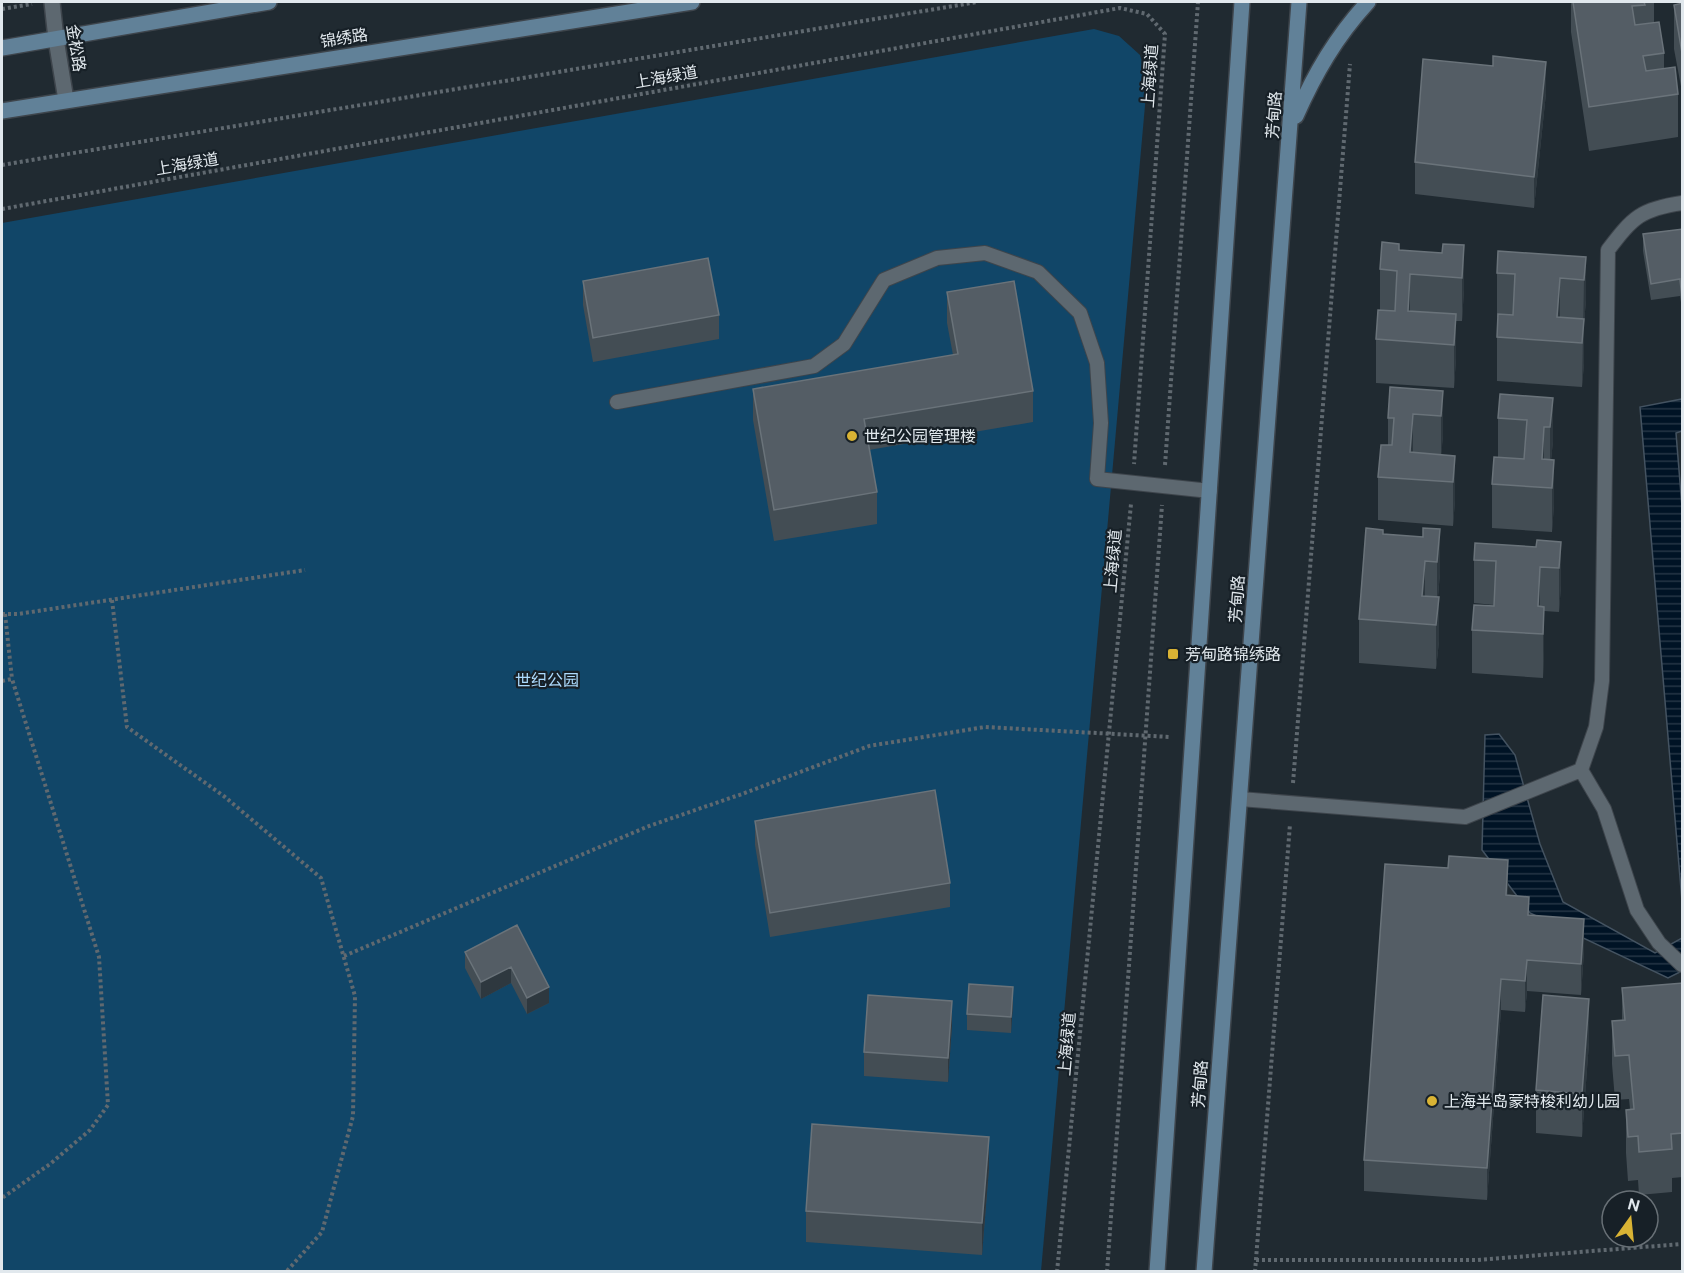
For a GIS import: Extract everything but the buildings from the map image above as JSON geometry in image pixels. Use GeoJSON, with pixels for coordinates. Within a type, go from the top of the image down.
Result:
{"type":"FeatureCollection","features":[{"type":"Feature","properties":{"kind":"main road"},"geometry":{"type":"LineString","coordinates":[[2,48],[268,2]]}},
{"type":"Feature","properties":{"kind":"main road","name":"锦绣路"},"geometry":{"type":"LineString","coordinates":[[2,111],[692,2]]}},
{"type":"Feature","properties":{"kind":"main road","name":"芳甸路"},"geometry":{"type":"LineString","coordinates":[[1157,1272],[1242,2]]}},
{"type":"Feature","properties":{"kind":"main road","name":"芳甸路"},"geometry":{"type":"LineString","coordinates":[[1204,1272],[1299,2]]}},
{"type":"Feature","properties":{"kind":"main road"},"geometry":{"type":"LineString","coordinates":[[1291,127],[1312,80],[1339,34],[1368,2]]}},
{"type":"Feature","properties":{"kind":"street","name":"金松路"},"geometry":{"type":"LineString","coordinates":[[52,2],[66,100]]}},
{"type":"Feature","properties":{"kind":"lane"},"geometry":{"type":"LineString","coordinates":[[1240,799],[1465,817],[1581,770],[1596,727],[1602,681],[1608,250],[1628,224],[1655,207],[1683,202]]}},
{"type":"Feature","properties":{"kind":"lane"},"geometry":{"type":"LineString","coordinates":[[617,402],[814,366],[844,344],[884,280],[937,258],[986,253],[1038,272],[1080,313],[1097,363],[1101,423],[1097,479],[1210,491]]}},
{"type":"Feature","properties":{"kind":"lane"},"geometry":{"type":"LineString","coordinates":[[1581,770],[1604,809],[1637,910],[1659,943],[1683,965]]}},
{"type":"Feature","properties":{"kind":"path"},"geometry":{"type":"LineString","coordinates":[[2,165],[977,2]]}},
{"type":"Feature","properties":{"kind":"path"},"geometry":{"type":"LineString","coordinates":[[1107,1272],[1198,2]]}},
{"type":"Feature","properties":{"kind":"path"},"geometry":{"type":"LineString","coordinates":[[2,9],[36,3]]}},
{"type":"Feature","properties":{"kind":"path","name":"上海绿道"},"geometry":{"type":"LineString","coordinates":[[2,209],[1120,8],[1147,14],[1166,34],[1133,482],[1057,1272]]}},
{"type":"Feature","properties":{"kind":"path"},"geometry":{"type":"LineString","coordinates":[[1255,1272],[1353,17]]}},
{"type":"Feature","properties":{"kind":"path"},"geometry":{"type":"LineString","coordinates":[[2,1198],[50,1164],[90,1130],[108,1105],[99,957],[12,679],[3,614],[18,614],[305,570]]}},
{"type":"Feature","properties":{"kind":"path"},"geometry":{"type":"LineString","coordinates":[[112,600],[127,727],[225,797],[321,878],[356,996],[353,1116],[322,1232],[286,1272]]}},
{"type":"Feature","properties":{"kind":"path"},"geometry":{"type":"LineString","coordinates":[[2,681],[12,679]]}},
{"type":"Feature","properties":{"kind":"path"},"geometry":{"type":"LineString","coordinates":[[344,956],[650,826],[869,746],[985,727],[1194,739]]}},
{"type":"Feature","properties":{"kind":"path"},"geometry":{"type":"LineString","coordinates":[[1256,1260],[1477,1260],[1683,1244]]}},
{"type":"Feature","properties":{"kind":"green space","name":"世纪公园"},"geometry":{"type":"Polygon","coordinates":[[[1094,29],[1119,36],[1140,55],[1147,83],[1041,1271],[2,1272],[2,223],[1094,29]]]}},
{"type":"Feature","properties":{"kind":"shaded area"},"geometry":{"type":"Polygon","coordinates":[[[1682,399],[1682,431],[1676,433],[1682,507],[1682,901],[1640,407],[1682,399]]]}},
{"type":"Feature","properties":{"kind":"shaded area"},"geometry":{"type":"Polygon","coordinates":[[[1499,734],[1515,755],[1540,844],[1563,902],[1655,953],[1682,938],[1682,971],[1668,978],[1530,913],[1482,850],[1485,735],[1499,734]]]}},
{"type":"Feature","properties":{"kind":"place","name":"世纪公园管理楼"},"geometry":{"type":"Point","coordinates":[852,436]}},
{"type":"Feature","properties":{"kind":"place","name":"芳甸路锦绣路"},"geometry":{"type":"Point","coordinates":[1173,654]}},
{"type":"Feature","properties":{"kind":"place","name":"上海半岛蒙特梭利幼儿园"},"geometry":{"type":"Point","coordinates":[1432,1101]}}]}
